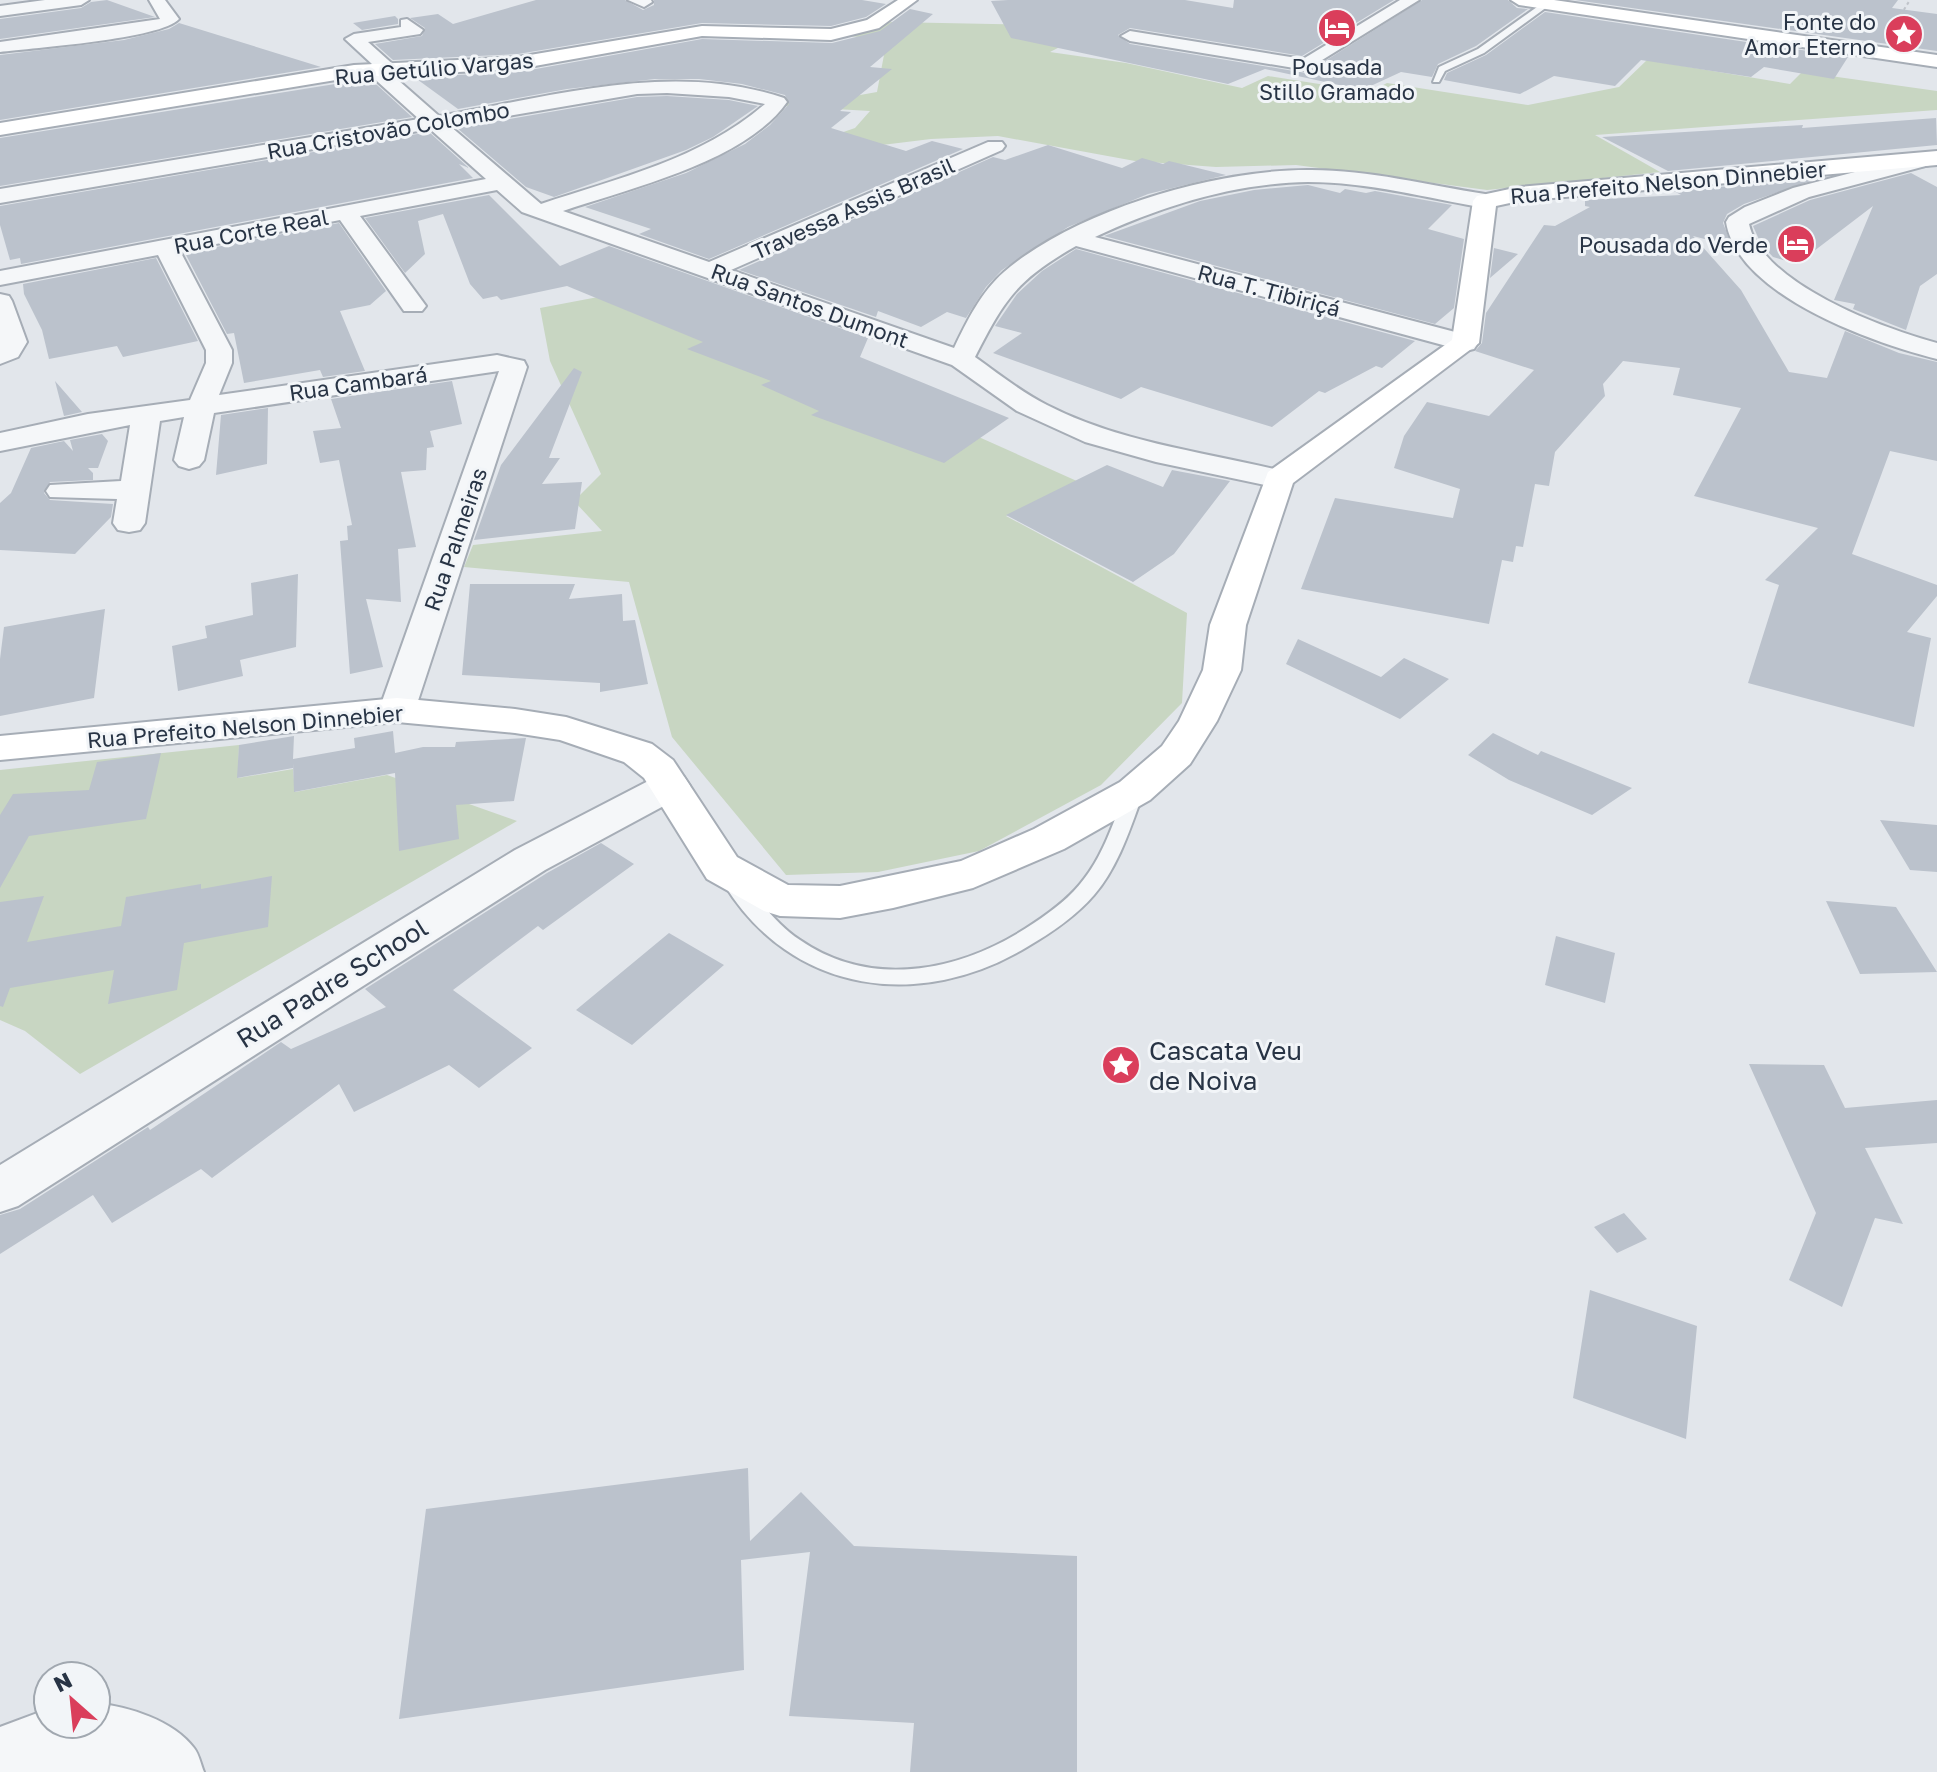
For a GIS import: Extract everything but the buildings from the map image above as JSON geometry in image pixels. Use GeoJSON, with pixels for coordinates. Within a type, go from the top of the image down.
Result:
{"type":"FeatureCollection","features":[{"type":"Feature","properties":{"kind":"street"},"geometry":{"type":"LineString","coordinates":[[0,11],[81,0]]}},
{"type":"Feature","properties":{"kind":"street"},"geometry":{"type":"LineString","coordinates":[[0,47],[161,24],[171,17],[157,0]]}},
{"type":"Feature","properties":{"kind":"street","name":"Rua Getúlio Vargas"},"geometry":{"type":"LineString","coordinates":[[0,129],[381,69],[518,63],[702,31],[832,35],[876,23],[909,0]]}},
{"type":"Feature","properties":{"kind":"street"},"geometry":{"type":"LineString","coordinates":[[1130,36],[1306,65],[1411,0]]}},
{"type":"Feature","properties":{"kind":"street"},"geometry":{"type":"LineString","coordinates":[[1519,0],[1937,61]]}},
{"type":"Feature","properties":{"kind":"street","name":"Rua Santos Dumont"},"geometry":{"type":"LineString","coordinates":[[407,24],[414,30],[354,39],[436,123],[519,199],[541,211],[961,359],[1039,412],[1083,430],[1154,451],[1279,479]]}},
{"type":"Feature","properties":{"kind":"street","name":"Rua Cristovão Colombo"},"geometry":{"type":"LineString","coordinates":[[0,196],[649,86],[754,96],[777,102],[771,110],[720,147],[684,163],[541,211]]}},
{"type":"Feature","properties":{"kind":"street","name":"Travessa Assis Brasil"},"geometry":{"type":"LineString","coordinates":[[711,270],[995,146]]}},
{"type":"Feature","properties":{"kind":"street"},"geometry":{"type":"LineString","coordinates":[[1935,158],[1781,199],[1748,213],[1737,222],[1738,235],[1758,259],[1803,297],[1848,322],[1937,351]]}},
{"type":"Feature","properties":{"kind":"street","name":"Rua Prefeito Nelson Dinnebier"},"geometry":{"type":"LineString","coordinates":[[1465,343],[1485,201],[1519,194],[1935,158]]}},
{"type":"Feature","properties":{"kind":"street"},"geometry":{"type":"LineString","coordinates":[[961,359],[989,306],[1011,278],[1074,238],[1185,197],[1284,177],[1339,178],[1485,201]]}},
{"type":"Feature","properties":{"kind":"street","name":"Rua Corte Real"},"geometry":{"type":"LineString","coordinates":[[0,278],[503,182]]}},
{"type":"Feature","properties":{"kind":"street"},"geometry":{"type":"LineString","coordinates":[[346,213],[413,306]]}},
{"type":"Feature","properties":{"kind":"street","name":"Rua T. Tibiriçá"},"geometry":{"type":"LineString","coordinates":[[1074,238],[1465,343]]}},
{"type":"Feature","properties":{"kind":"street"},"geometry":{"type":"LineString","coordinates":[[166,247],[219,350],[217,371],[201,406],[189,460]]}},
{"type":"Feature","properties":{"kind":"street"},"geometry":{"type":"LineString","coordinates":[[0,301],[14,338],[5,354]]}},
{"type":"Feature","properties":{"kind":"street"},"geometry":{"type":"LineString","coordinates":[[1279,479],[1465,343]]}},
{"type":"Feature","properties":{"kind":"street","name":"Rua Cambará"},"geometry":{"type":"LineString","coordinates":[[0,442],[88,423],[146,417],[201,406],[497,363],[514,367]]}},
{"type":"Feature","properties":{"kind":"street","name":"Rua Palmeiras"},"geometry":{"type":"LineString","coordinates":[[397,710],[514,367]]}},
{"type":"Feature","properties":{"kind":"street"},"geometry":{"type":"LineString","coordinates":[[129,523],[146,417]]}},
{"type":"Feature","properties":{"kind":"street","name":"Rua Prefeito Nelson Dinnebier"},"geometry":{"type":"LineString","coordinates":[[0,748],[397,710],[515,721],[606,740],[638,753],[659,769],[722,868],[780,900],[840,902],[893,893],[973,873],[1049,839],[1135,791],[1176,755],[1198,721],[1222,670],[1228,625],[1279,479]]}},
{"type":"Feature","properties":{"kind":"street"},"geometry":{"type":"LineString","coordinates":[[61,491],[134,490]]}},
{"type":"Feature","properties":{"kind":"street","name":"Rua Padre School"},"geometry":{"type":"LineString","coordinates":[[0,1191],[530,860],[670,786]]}},
{"type":"Feature","properties":{"kind":"street"},"geometry":{"type":"LineString","coordinates":[[0,1762],[32,1746],[87,1735],[131,1743],[170,1772]]}},
{"type":"Feature","properties":{"kind":"lane"},"geometry":{"type":"LineString","coordinates":[[1436,80],[1442,69],[1481,51],[1547,4]]}},
{"type":"Feature","properties":{"kind":"lane"},"geometry":{"type":"LineString","coordinates":[[722,868],[758,913],[793,947],[850,971],[922,978],[982,962],[1031,936],[1088,889],[1135,791]]}},
{"type":"Feature","properties":{"kind":"path"},"geometry":{"type":"LineString","coordinates":[[1884,41],[1910,0]]}},
{"type":"Feature","properties":{"kind":"green space"},"geometry":{"type":"Polygon","coordinates":[[[891,22],[1048,25],[1077,38],[1050,52],[1126,63],[1242,88],[1268,76],[1370,92],[1387,83],[1528,105],[1619,87],[1647,60],[1790,84],[1802,72],[1937,91],[1937,110],[1595,135],[1660,172],[1487,190],[1296,165],[1216,167],[1135,161],[998,136],[931,139],[849,149],[797,148],[855,128],[870,111],[783,106],[778,97],[849,97],[877,92],[887,39],[846,36],[891,22]]]}},
{"type":"Feature","properties":{"kind":"green space"},"geometry":{"type":"Polygon","coordinates":[[[614,294],[648,304],[981,438],[1079,482],[1006,516],[1187,613],[1182,703],[1101,785],[979,851],[878,872],[786,875],[672,737],[629,582],[464,567],[473,545],[602,531],[574,501],[601,474],[550,361],[540,308],[614,294]]]}},
{"type":"Feature","properties":{"kind":"green space"},"geometry":{"type":"Polygon","coordinates":[[[239,745],[238,778],[293,769],[295,792],[387,775],[517,821],[80,1074],[25,1031],[0,1020],[0,770],[239,745]]]}},
{"type":"Feature","properties":{"kind":"place","name":"Pousada Stillo Gramado"},"geometry":{"type":"Point","coordinates":[1337,28]}},
{"type":"Feature","properties":{"kind":"place","name":"Fonte do Amor Eterno"},"geometry":{"type":"Point","coordinates":[1904,34]}},
{"type":"Feature","properties":{"kind":"place","name":"Pousada do Verde"},"geometry":{"type":"Point","coordinates":[1796,244]}},
{"type":"Feature","properties":{"kind":"place","name":"Cascata Veu de Noiva"},"geometry":{"type":"Point","coordinates":[1121,1065]}}]}
